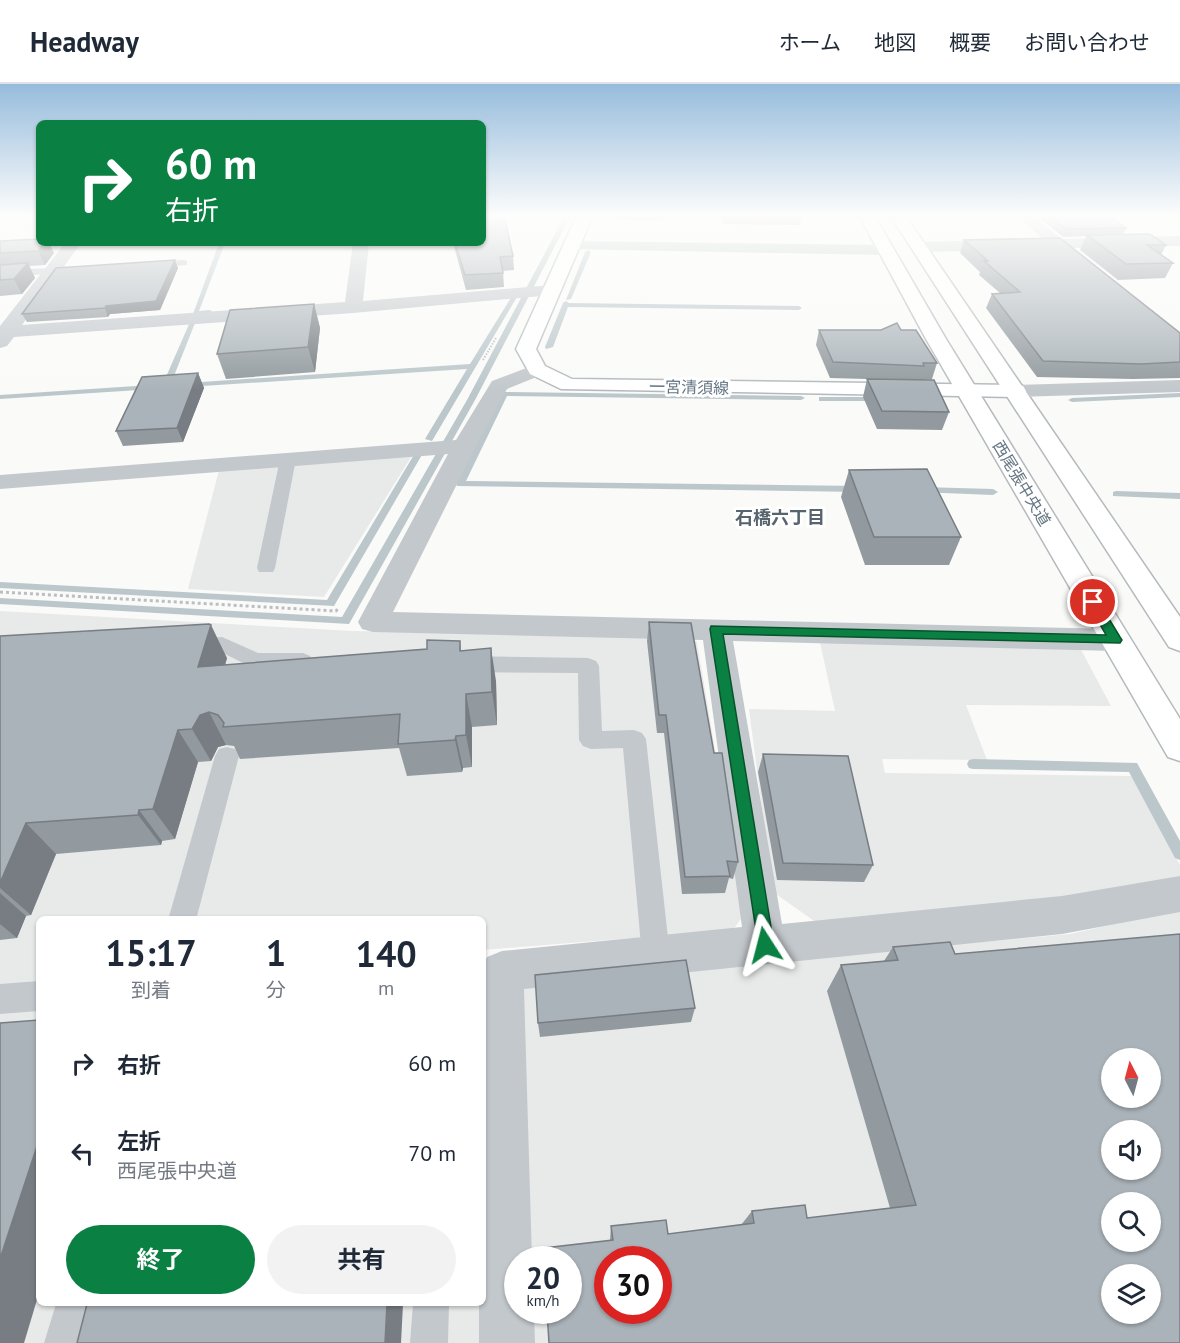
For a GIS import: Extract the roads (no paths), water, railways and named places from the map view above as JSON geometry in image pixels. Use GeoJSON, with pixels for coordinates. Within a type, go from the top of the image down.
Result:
{"type":"FeatureCollection","features":[{"type":"Feature","properties":{"kind":"main road"},"geometry":{"type":"LineString","coordinates":[[537,370],[526,349],[559,274]]}},
{"type":"Feature","properties":{"kind":"main road","name":"西尾張中央道"},"geometry":{"type":"LineString","coordinates":[[900,274],[966,390],[1180,748]]}},
{"type":"Feature","properties":{"kind":"main road"},"geometry":{"type":"LineString","coordinates":[[937,274],[1180,640]]}},
{"type":"Feature","properties":{"kind":"main road","name":"一宮清須線"},"geometry":{"type":"LineString","coordinates":[[537,370],[568,385],[1015,391]]}},
{"type":"Feature","properties":{"kind":"street"},"geometry":{"type":"LineString","coordinates":[[3,335],[55,274]]}},
{"type":"Feature","properties":{"kind":"street"},"geometry":{"type":"LineString","coordinates":[[353,307],[357,274]]}},
{"type":"Feature","properties":{"kind":"street"},"geometry":{"type":"LineString","coordinates":[[3,335],[552,290]]}},
{"type":"Feature","properties":{"kind":"street"},"geometry":{"type":"LineString","coordinates":[[537,370],[500,385],[464,446],[373,622],[1115,640]]}},
{"type":"Feature","properties":{"kind":"street"},"geometry":{"type":"LineString","coordinates":[[1015,391],[1180,386]]}},
{"type":"Feature","properties":{"kind":"street"},"geometry":{"type":"LineString","coordinates":[[0,482],[464,446]]}},
{"type":"Feature","properties":{"kind":"street"},"geometry":{"type":"LineString","coordinates":[[716,629],[765,945]]}},
{"type":"Feature","properties":{"kind":"street"},"geometry":{"type":"LineString","coordinates":[[507,1343],[502,971],[1062,915],[1180,894]]}},
{"type":"Feature","properties":{"kind":"lane"},"geometry":{"type":"LineString","coordinates":[[266,568],[288,459]]}},
{"type":"Feature","properties":{"kind":"lane"},"geometry":{"type":"LineString","coordinates":[[164,647],[222,644],[255,661],[327,662]]}},
{"type":"Feature","properties":{"kind":"lane"},"geometry":{"type":"LineString","coordinates":[[446,664],[588,666],[591,740],[634,739],[656,956]]}},
{"type":"Feature","properties":{"kind":"lane"},"geometry":{"type":"LineString","coordinates":[[183,916],[227,756]]}},
{"type":"Feature","properties":{"kind":"lane"},"geometry":{"type":"LineString","coordinates":[[0,999],[36,996]]}},
{"type":"Feature","properties":{"kind":"lane"},"geometry":{"type":"LineString","coordinates":[[63,1343],[73,1306]]}},
{"type":"Feature","properties":{"kind":"lane"},"geometry":{"type":"LineString","coordinates":[[429,1343],[431,1306]]}},
{"type":"Feature","properties":{"kind":"waterway"},"geometry":{"type":"LineString","coordinates":[[210,274],[195,313],[210,312]]}},
{"type":"Feature","properties":{"kind":"waterway"},"geometry":{"type":"LineString","coordinates":[[0,601],[345,621],[471,400],[537,274]]}},
{"type":"Feature","properties":{"kind":"waterway"},"geometry":{"type":"LineString","coordinates":[[568,299],[579,274]]}},
{"type":"Feature","properties":{"kind":"waterway"},"geometry":{"type":"LineString","coordinates":[[473,366],[514,297]]}},
{"type":"Feature","properties":{"kind":"waterway"},"geometry":{"type":"LineString","coordinates":[[549,347],[566,303]]}},
{"type":"Feature","properties":{"kind":"waterway"},"geometry":{"type":"LineString","coordinates":[[566,305],[799,308]]}},
{"type":"Feature","properties":{"kind":"waterway"},"geometry":{"type":"LineString","coordinates":[[166,386],[192,323]]}},
{"type":"Feature","properties":{"kind":"waterway"},"geometry":{"type":"LineString","coordinates":[[187,385],[473,366]]}},
{"type":"Feature","properties":{"kind":"waterway"},"geometry":{"type":"LineString","coordinates":[[429,439],[473,366]]}},
{"type":"Feature","properties":{"kind":"waterway"},"geometry":{"type":"LineString","coordinates":[[0,397],[151,387]]}},
{"type":"Feature","properties":{"kind":"waterway"},"geometry":{"type":"LineString","coordinates":[[801,398],[504,394],[460,484],[860,489]]}},
{"type":"Feature","properties":{"kind":"waterway"},"geometry":{"type":"LineString","coordinates":[[1072,400],[1180,395]]}},
{"type":"Feature","properties":{"kind":"waterway"},"geometry":{"type":"LineString","coordinates":[[822,399],[879,399]]}},
{"type":"Feature","properties":{"kind":"waterway"},"geometry":{"type":"LineString","coordinates":[[0,585],[330,604],[419,453]]}},
{"type":"Feature","properties":{"kind":"waterway"},"geometry":{"type":"LineString","coordinates":[[922,490],[993,492]]}},
{"type":"Feature","properties":{"kind":"waterway"},"geometry":{"type":"LineString","coordinates":[[1116,494],[1180,496]]}},
{"type":"Feature","properties":{"kind":"waterway"},"geometry":{"type":"LineString","coordinates":[[973,764],[1133,767],[1180,854]]}},
{"type":"Feature","properties":{"kind":"district","name":"石橋六丁目"},"geometry":{"type":"Point","coordinates":[780,518]}}]}
